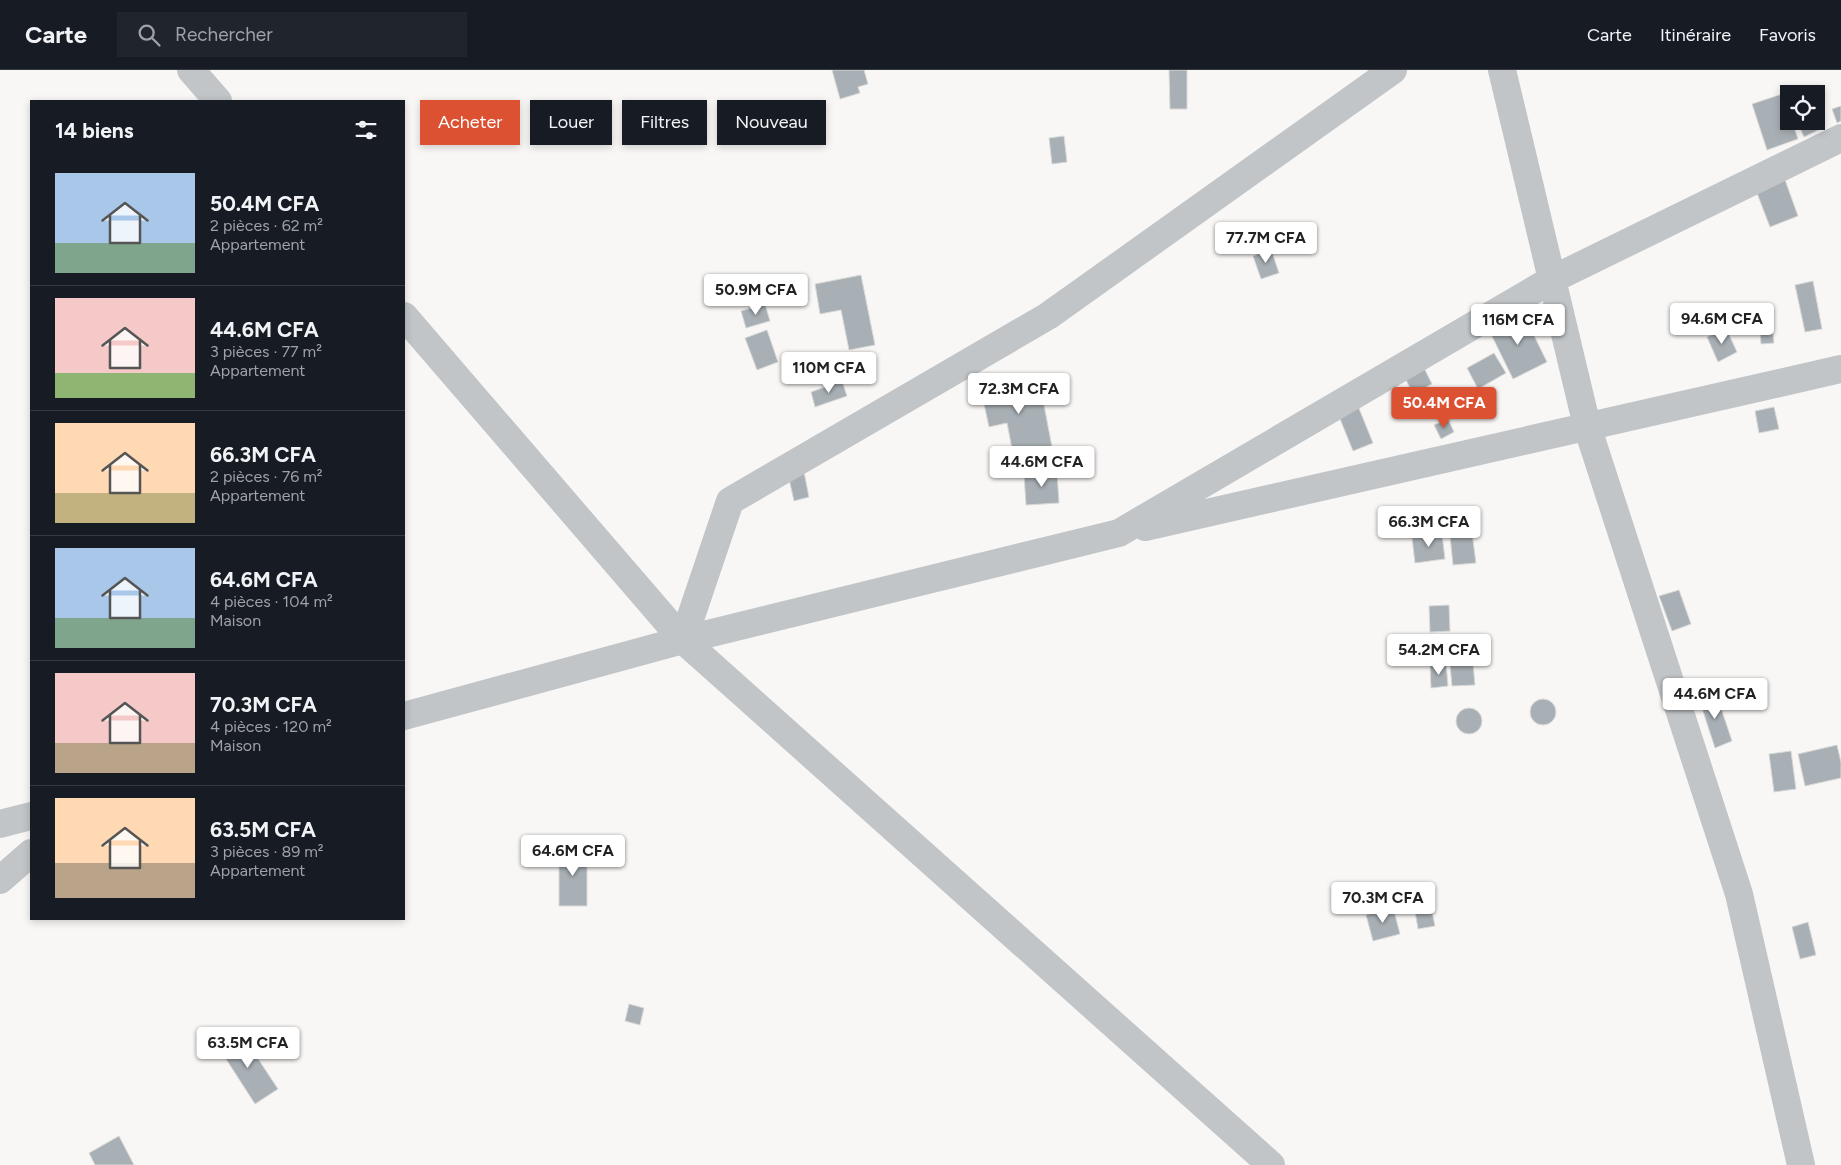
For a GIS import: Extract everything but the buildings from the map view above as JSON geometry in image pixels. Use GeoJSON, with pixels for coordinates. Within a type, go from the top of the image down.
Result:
{"type":"FeatureCollection","features":[{"type":"Feature","properties":{"kind":"street"},"geometry":{"type":"LineString","coordinates":[[191,70],[217,100]]}},
{"type":"Feature","properties":{"kind":"street"},"geometry":{"type":"LineString","coordinates":[[684,640],[730,501],[1048,316],[1394,70]]}},
{"type":"Feature","properties":{"kind":"street"},"geometry":{"type":"LineString","coordinates":[[1502,70],[1586,426],[1738,894],[1801,1165]]}},
{"type":"Feature","properties":{"kind":"street"},"geometry":{"type":"LineString","coordinates":[[1119,533],[1551,280],[1841,138]]}},
{"type":"Feature","properties":{"kind":"street"},"geometry":{"type":"LineString","coordinates":[[405,317],[684,640],[1271,1165]]}},
{"type":"Feature","properties":{"kind":"street"},"geometry":{"type":"LineString","coordinates":[[405,716],[684,640],[1119,533],[1841,368]]}},
{"type":"Feature","properties":{"kind":"street"},"geometry":{"type":"LineString","coordinates":[[0,824],[30,816]]}},
{"type":"Feature","properties":{"kind":"street"},"geometry":{"type":"LineString","coordinates":[[0,880],[30,854]]}}]}
